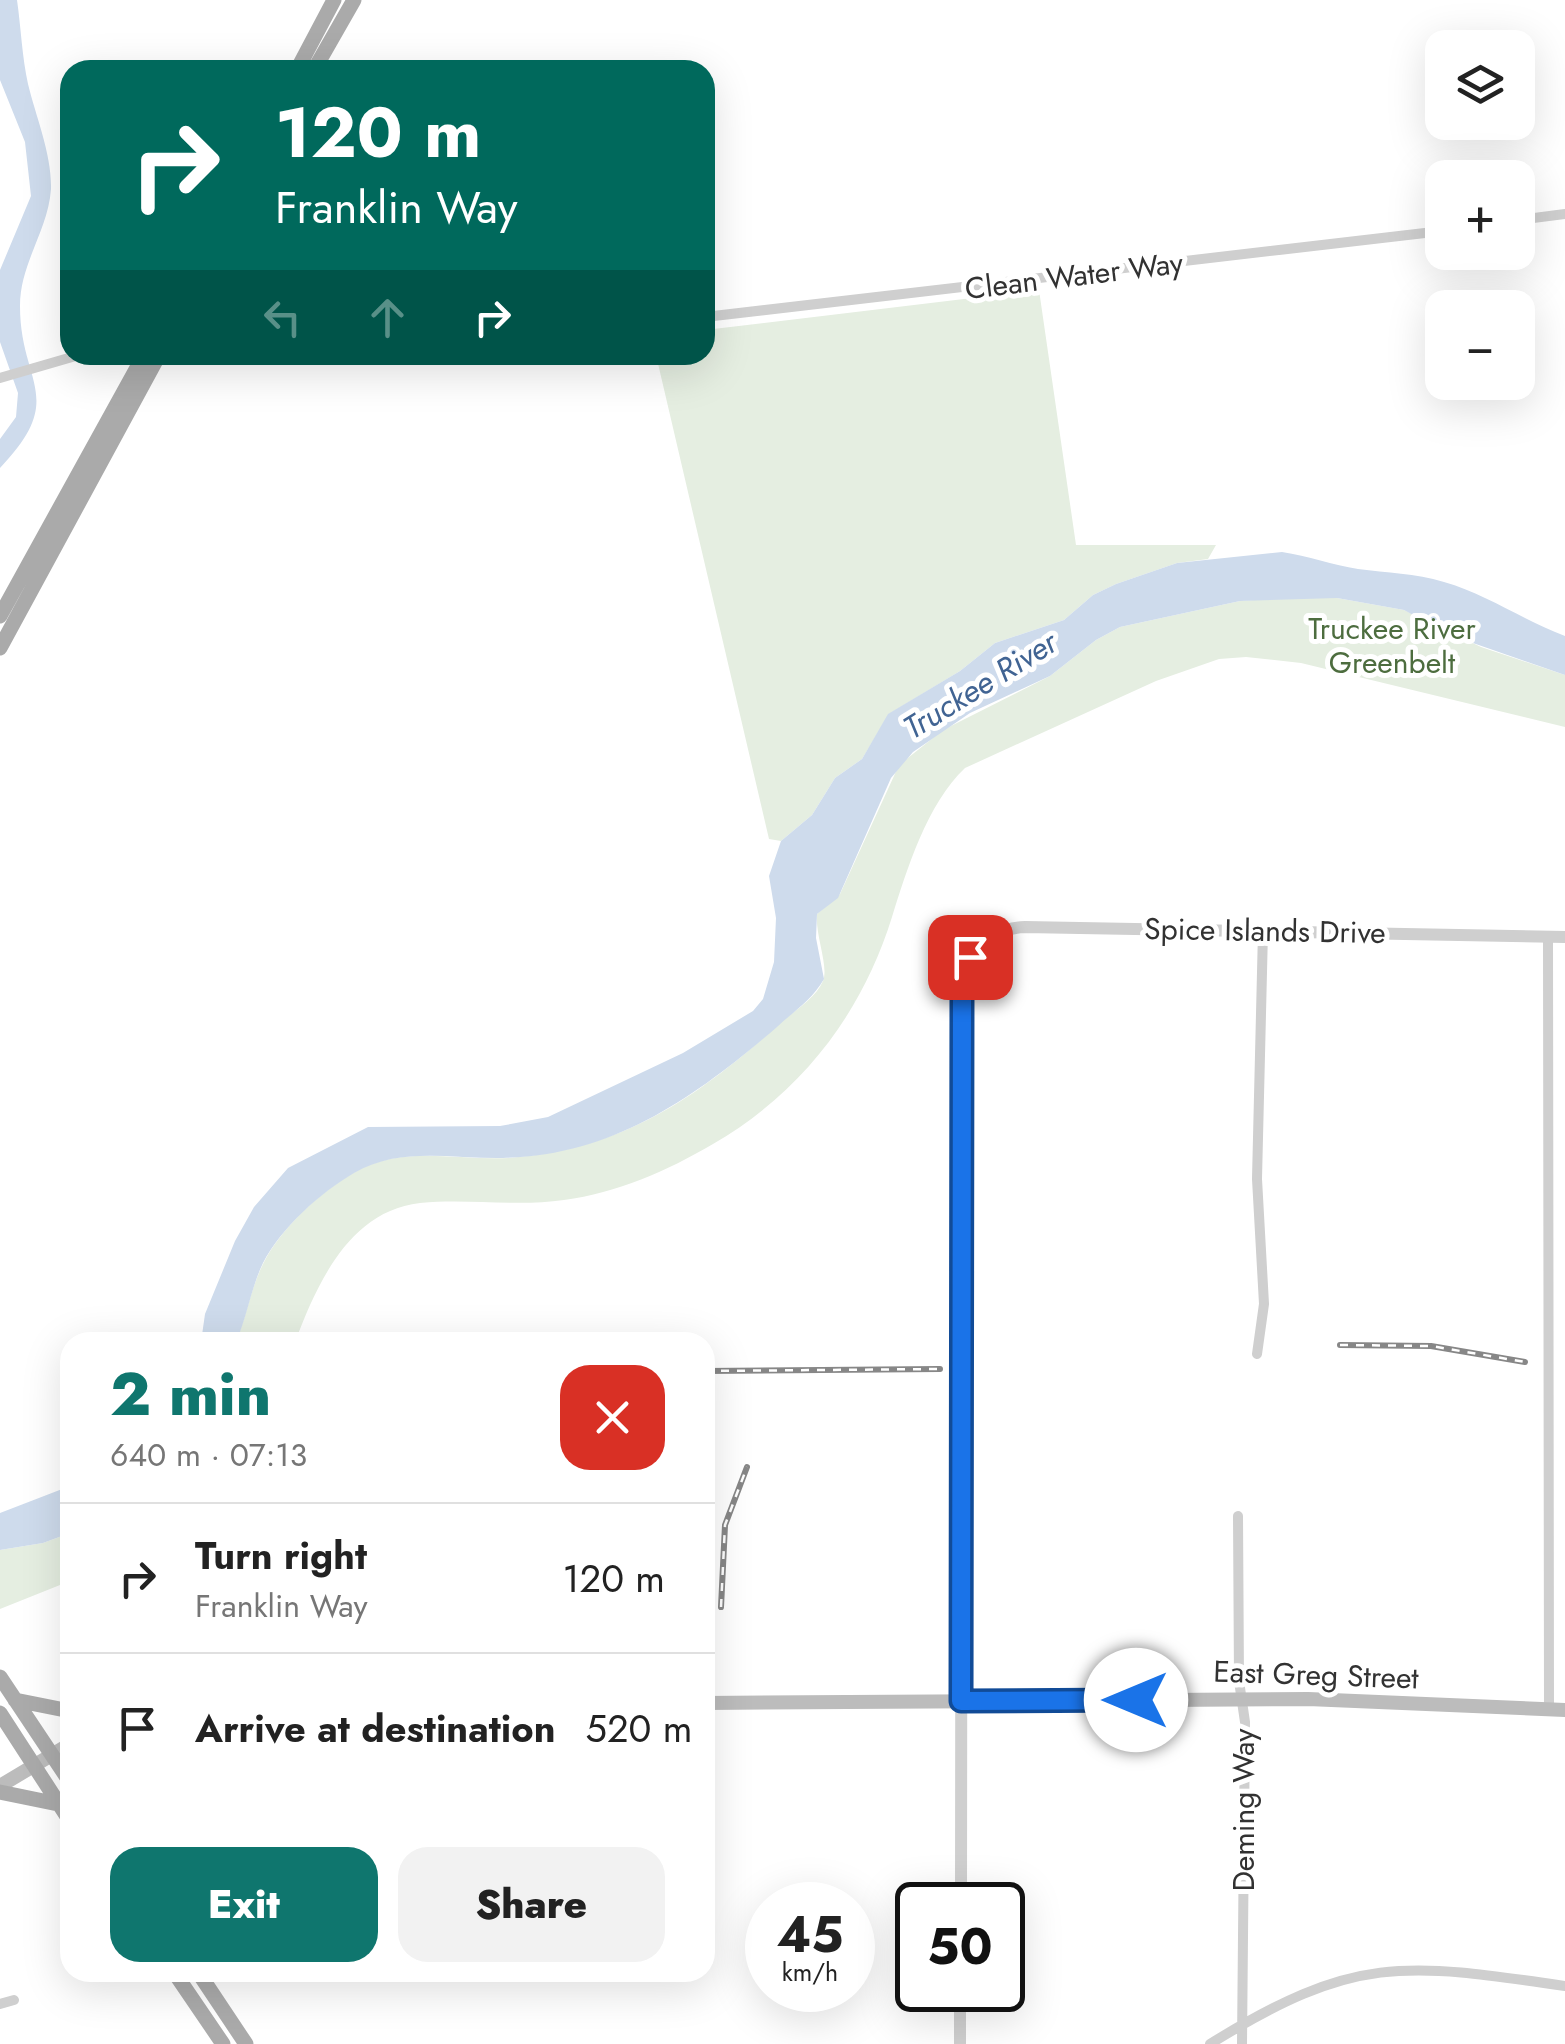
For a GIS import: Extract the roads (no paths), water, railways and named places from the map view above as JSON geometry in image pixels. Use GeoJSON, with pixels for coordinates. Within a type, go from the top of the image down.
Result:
{"type":"FeatureCollection","features":[{"type":"Feature","properties":{"kind":"main road"},"geometry":{"type":"LineString","coordinates":[[301,60],[334,0]]}},
{"type":"Feature","properties":{"kind":"main road"},"geometry":{"type":"LineString","coordinates":[[320,60],[354,0]]}},
{"type":"Feature","properties":{"kind":"main road"},"geometry":{"type":"LineString","coordinates":[[0,648],[134,386],[141,365]]}},
{"type":"Feature","properties":{"kind":"main road"},"geometry":{"type":"LineString","coordinates":[[0,616],[134,386],[151,365]]}},
{"type":"Feature","properties":{"kind":"main road"},"geometry":{"type":"LineString","coordinates":[[0,1677],[60,1766]]}},
{"type":"Feature","properties":{"kind":"main road","name":"East Greg Street"},"geometry":{"type":"LineString","coordinates":[[715,1703],[1242,1699],[1557,1710]]}},
{"type":"Feature","properties":{"kind":"main road"},"geometry":{"type":"LineString","coordinates":[[16,1700],[60,1709]]}},
{"type":"Feature","properties":{"kind":"main road"},"geometry":{"type":"LineString","coordinates":[[0,1714],[60,1807]]}},
{"type":"Feature","properties":{"kind":"main road"},"geometry":{"type":"LineString","coordinates":[[0,1789],[60,1750]]}},
{"type":"Feature","properties":{"kind":"main road"},"geometry":{"type":"LineString","coordinates":[[0,1789],[58,1804]]}},
{"type":"Feature","properties":{"kind":"main road"},"geometry":{"type":"LineString","coordinates":[[181,1982],[223,2044]]}},
{"type":"Feature","properties":{"kind":"main road"},"geometry":{"type":"LineString","coordinates":[[205,1982],[246,2044]]}},
{"type":"Feature","properties":{"kind":"street"},"geometry":{"type":"LineString","coordinates":[[1535,218],[1565,214]]}},
{"type":"Feature","properties":{"kind":"street","name":"Clean Water Way"},"geometry":{"type":"LineString","coordinates":[[715,316],[1425,233]]}},
{"type":"Feature","properties":{"kind":"street"},"geometry":{"type":"LineString","coordinates":[[4,377],[60,360]]}},
{"type":"Feature","properties":{"kind":"street","name":"Spice Islands Drive"},"geometry":{"type":"LineString","coordinates":[[961,1701],[962,992],[972,952],[988,937],[1012,927],[1565,936]]}},
{"type":"Feature","properties":{"kind":"street"},"geometry":{"type":"LineString","coordinates":[[1256,1354],[1264,1304],[1257,1186],[1263,931]]}},
{"type":"Feature","properties":{"kind":"street"},"geometry":{"type":"LineString","coordinates":[[1548,936],[1557,1710]]}},
{"type":"Feature","properties":{"kind":"street","name":"Deming Way"},"geometry":{"type":"LineString","coordinates":[[1238,1516],[1242,2044]]}},
{"type":"Feature","properties":{"kind":"street"},"geometry":{"type":"LineString","coordinates":[[960,1882],[961,1701]]}},
{"type":"Feature","properties":{"kind":"street"},"geometry":{"type":"LineString","coordinates":[[1210,2044],[1310,1988],[1383,1969],[1458,1970],[1565,1986]]}},
{"type":"Feature","properties":{"kind":"street"},"geometry":{"type":"LineString","coordinates":[[0,2004],[14,2000]]}},
{"type":"Feature","properties":{"kind":"street"},"geometry":{"type":"LineString","coordinates":[[960,2012],[960,2044]]}},
{"type":"Feature","properties":{"kind":"water"},"geometry":{"type":"Polygon","coordinates":[[[0,0],[17,0],[26,74],[46,150],[51,189],[21,290],[22,332],[36,406],[32,424],[0,468],[0,439],[16,417],[18,393],[0,342],[0,270],[31,196],[25,142],[0,80],[0,0]]]}},
{"type":"Feature","properties":{"kind":"water","name":"Truckee River"},"geometry":{"type":"Polygon","coordinates":[[[1282,552],[1358,569],[1433,579],[1475,593],[1565,636],[1565,675],[1450,635],[1404,610],[1337,598],[1240,601],[1120,627],[1096,640],[1050,676],[970,713],[913,752],[891,778],[838,898],[817,914],[816,938],[824,979],[802,1005],[716,1076],[652,1118],[581,1146],[543,1155],[503,1158],[390,1159],[354,1173],[303,1212],[280,1237],[259,1273],[240,1332],[202,1332],[205,1314],[235,1241],[254,1207],[288,1168],[368,1127],[500,1126],[548,1117],[683,1053],[753,1011],[763,999],[774,962],[776,918],[769,876],[781,841],[812,815],[835,778],[862,759],[888,714],[960,671],[995,643],[1064,620],[1093,595],[1177,563],[1282,552]]]}},
{"type":"Feature","properties":{"kind":"water"},"geometry":{"type":"Polygon","coordinates":[[[60,1490],[60,1537],[0,1550],[0,1513],[60,1490]]]}},
{"type":"Feature","properties":{"kind":"railway"},"geometry":{"type":"LineString","coordinates":[[1340,1345],[1431,1346],[1525,1362]]}},
{"type":"Feature","properties":{"kind":"railway"},"geometry":{"type":"LineString","coordinates":[[715,1371],[940,1369]]}},
{"type":"Feature","properties":{"kind":"railway"},"geometry":{"type":"LineString","coordinates":[[721,1607],[725,1525],[747,1467]]}},
{"type":"Feature","properties":{"kind":"park label","name":"Truckee River Greenbelt"},"geometry":{"type":"Point","coordinates":[1392,646]}}]}
